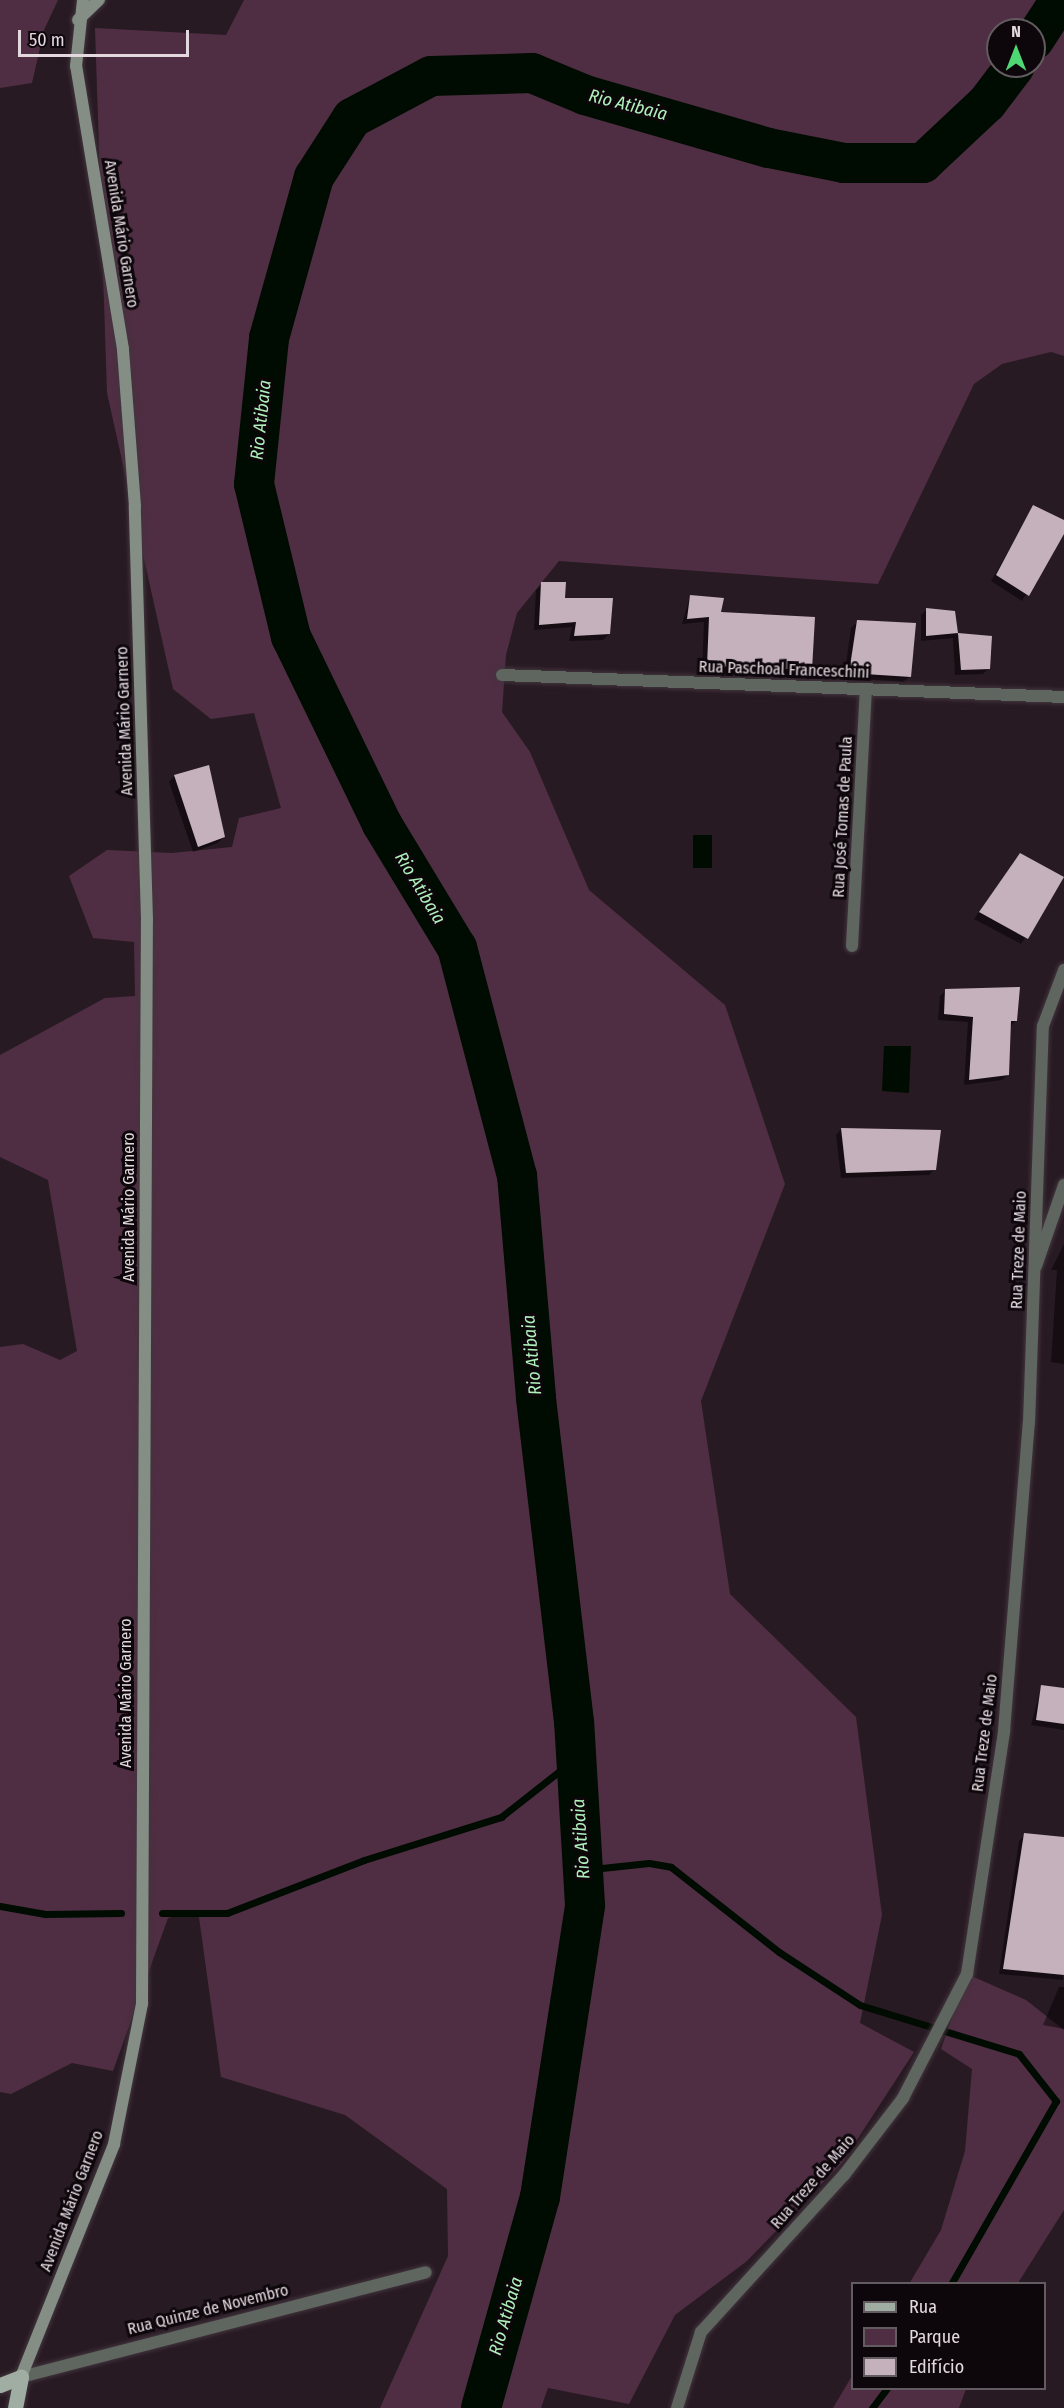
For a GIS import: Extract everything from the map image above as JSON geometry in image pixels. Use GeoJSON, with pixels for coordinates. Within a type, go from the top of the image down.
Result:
{"type":"FeatureCollection","features":[{"type":"Feature","properties":{"kind":"main road","name":"Avenida Mário Garnero"},"geometry":{"type":"LineString","coordinates":[[21,2377],[114,2144],[142,2004],[147,920],[135,506],[123,349],[76,66],[77,20],[83,0]]}},
{"type":"Feature","properties":{"kind":"main road"},"geometry":{"type":"LineString","coordinates":[[77,20],[99,0]]}},
{"type":"Feature","properties":{"kind":"main road"},"geometry":{"type":"LineString","coordinates":[[15,2408],[21,2377]]}},
{"type":"Feature","properties":{"kind":"main road","name":"Rua Quinze de Novembro"},"geometry":{"type":"LineString","coordinates":[[0,2385],[21,2377]]}},
{"type":"Feature","properties":{"kind":"street","name":"Rua Paschoal Franceschini"},"geometry":{"type":"LineString","coordinates":[[502,675],[1064,697]]}},
{"type":"Feature","properties":{"kind":"street","name":"Rua José Tomas de Paula"},"geometry":{"type":"LineString","coordinates":[[852,946],[866,689]]}},
{"type":"Feature","properties":{"kind":"street","name":"Rua Treze de Maio"},"geometry":{"type":"LineString","coordinates":[[677,2408],[701,2331],[844,2175],[903,2098],[967,1974],[1005,1731],[1029,1423],[1043,1026],[1064,970]]}},
{"type":"Feature","properties":{"kind":"street"},"geometry":{"type":"LineString","coordinates":[[1034,1270],[1064,1185]]}},
{"type":"Feature","properties":{"kind":"street","name":"Rua Quinze de Novembro"},"geometry":{"type":"LineString","coordinates":[[21,2377],[426,2272]]}},
{"type":"Feature","properties":{"kind":"green space"},"geometry":{"type":"Polygon","coordinates":[[[0,0],[58,0],[44,30],[32,83],[0,88],[0,0]]]}},
{"type":"Feature","properties":{"kind":"green space"},"geometry":{"type":"Polygon","coordinates":[[[244,0],[1064,0],[1064,356],[1051,352],[1002,364],[974,384],[878,584],[559,561],[517,613],[506,655],[502,712],[530,752],[589,890],[725,1005],[785,1184],[701,1401],[730,1594],[856,1717],[882,1915],[860,2023],[914,2052],[842,2163],[747,2261],[675,2315],[629,2404],[548,2388],[541,2408],[380,2408],[448,2256],[447,2189],[345,2115],[221,2077],[198,1910],[168,1918],[113,2071],[72,2063],[11,2094],[0,2092],[0,1347],[23,1344],[60,1360],[77,1351],[48,1180],[0,1157],[0,1055],[105,998],[135,996],[134,942],[93,938],[69,876],[107,850],[172,853],[232,847],[239,818],[281,808],[254,713],[211,719],[173,689],[107,393],[95,28],[226,35],[244,0]]]}},
{"type":"Feature","properties":{"kind":"green space"},"geometry":{"type":"Polygon","coordinates":[[[967,1974],[1026,2000],[1064,2030],[1064,2210],[1019,2282],[910,2282],[941,2230],[965,2151],[972,2069],[941,2049],[967,1974]]]}},
{"type":"Feature","properties":{"kind":"green space"},"geometry":{"type":"Polygon","coordinates":[[[851,2378],[851,2390],[966,2390],[959,2408],[833,2408],[851,2378]]]}},
{"type":"Feature","properties":{"kind":"shaded area"},"geometry":{"type":"Polygon","coordinates":[[[693,835],[712,835],[712,868],[693,868],[693,835]]]}},
{"type":"Feature","properties":{"kind":"shaded area"},"geometry":{"type":"Polygon","coordinates":[[[884,1046],[911,1046],[909,1093],[882,1091],[884,1046]]]}},
{"type":"Feature","properties":{"kind":"building"},"geometry":{"type":"Polygon","coordinates":[[[1033,505],[1064,520],[1064,534],[1029,596],[996,575],[1033,505]]]}},
{"type":"Feature","properties":{"kind":"building"},"geometry":{"type":"Polygon","coordinates":[[[541,582],[566,582],[565,598],[613,598],[610,634],[574,636],[576,622],[539,625],[541,582]]]}},
{"type":"Feature","properties":{"kind":"building"},"geometry":{"type":"Polygon","coordinates":[[[690,595],[724,598],[721,612],[815,617],[812,670],[707,666],[709,617],[687,619],[690,595]]]}},
{"type":"Feature","properties":{"kind":"building"},"geometry":{"type":"Polygon","coordinates":[[[926,608],[955,611],[958,633],[926,636],[926,608]]]}},
{"type":"Feature","properties":{"kind":"building"},"geometry":{"type":"Polygon","coordinates":[[[857,620],[916,623],[911,677],[849,673],[857,620]]]}},
{"type":"Feature","properties":{"kind":"building"},"geometry":{"type":"Polygon","coordinates":[[[958,633],[992,636],[990,669],[961,670],[958,633]]]}},
{"type":"Feature","properties":{"kind":"building"},"geometry":{"type":"Polygon","coordinates":[[[209,765],[225,837],[198,847],[174,775],[209,765]]]}},
{"type":"Feature","properties":{"kind":"building"},"geometry":{"type":"Polygon","coordinates":[[[1020,853],[1064,877],[1028,939],[979,912],[1020,853]]]}},
{"type":"Feature","properties":{"kind":"building"},"geometry":{"type":"Polygon","coordinates":[[[1020,987],[1017,1021],[1011,1021],[1009,1075],[969,1080],[973,1017],[944,1014],[945,989],[1020,987]]]}},
{"type":"Feature","properties":{"kind":"building"},"geometry":{"type":"Polygon","coordinates":[[[841,1128],[941,1130],[936,1170],[846,1173],[841,1128]]]}},
{"type":"Feature","properties":{"kind":"building"},"geometry":{"type":"Polygon","coordinates":[[[1041,1685],[1064,1688],[1064,1724],[1036,1720],[1041,1685]]]}},
{"type":"Feature","properties":{"kind":"building"},"geometry":{"type":"Polygon","coordinates":[[[1024,1833],[1064,1837],[1064,1975],[1003,1969],[1024,1833]]]}},
{"type":"Feature","properties":{"kind":"waterway","name":"Rio Atibaia"},"geometry":{"type":"LineString","coordinates":[[1046,22],[1060,0]]}},
{"type":"Feature","properties":{"kind":"waterway","name":"Rio Atibaia"},"geometry":{"type":"LineString","coordinates":[[481,2408],[540,2197],[585,1905],[574,1722],[536,1397],[517,1176],[457,948],[382,824],[291,637],[254,484],[269,338],[314,177],[352,118],[431,76],[532,73],[585,95],[769,148],[844,163],[923,163],[987,103],[1006,78]]}},
{"type":"Feature","properties":{"kind":"waterway"},"geometry":{"type":"LineString","coordinates":[[162,1913],[227,1913],[364,1860],[501,1817],[576,1758]]}},
{"type":"Feature","properties":{"kind":"waterway"},"geometry":{"type":"LineString","coordinates":[[583,1870],[649,1863],[671,1867],[779,1952],[860,2005],[1019,2054],[1056,2101],[952,2282]]}},
{"type":"Feature","properties":{"kind":"waterway"},"geometry":{"type":"LineString","coordinates":[[0,1906],[45,1914],[121,1913]]}},
{"type":"Feature","properties":{"kind":"waterway"},"geometry":{"type":"LineString","coordinates":[[872,2408],[886,2390]]}}]}
